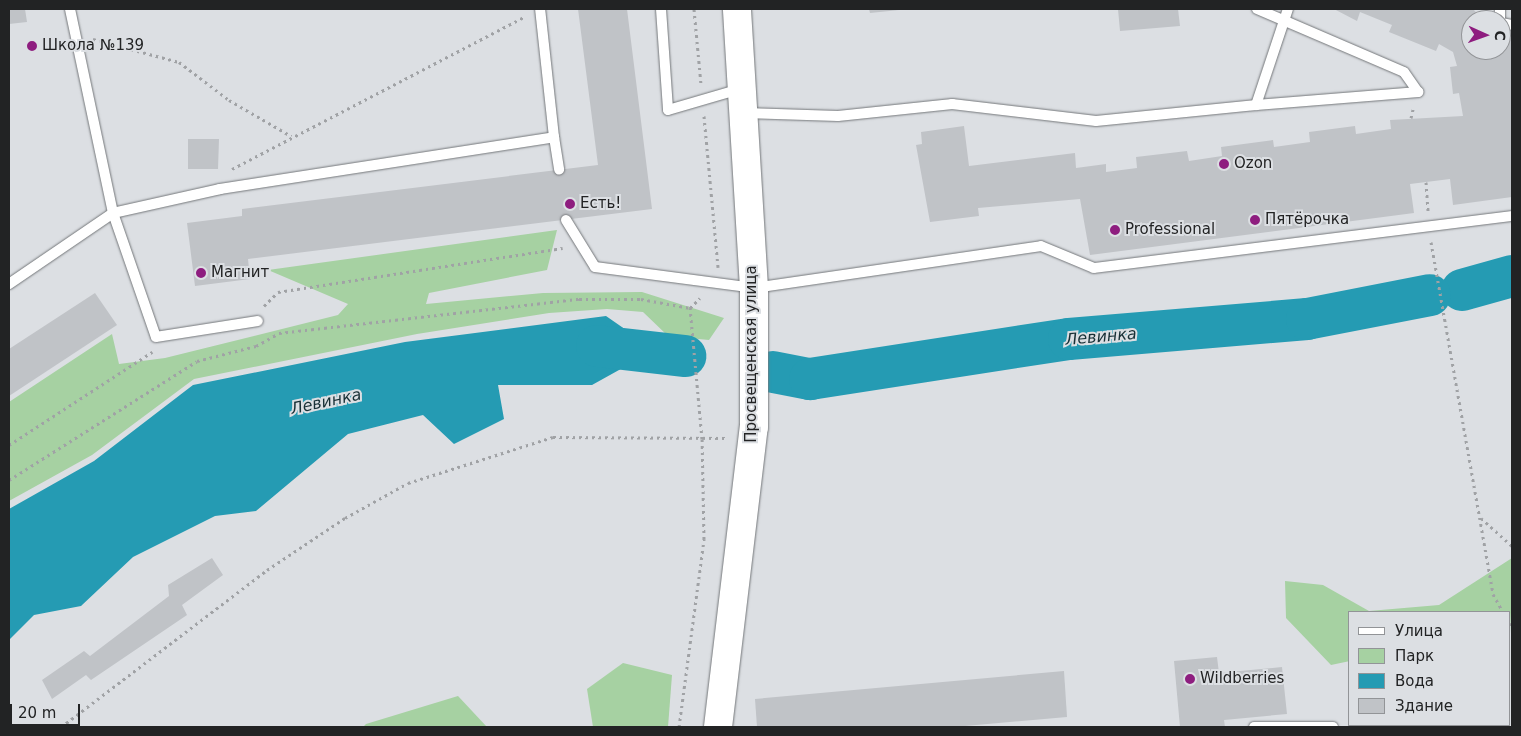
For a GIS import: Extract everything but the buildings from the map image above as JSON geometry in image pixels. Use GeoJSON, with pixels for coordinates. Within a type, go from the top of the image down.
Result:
{"type":"FeatureCollection","features":[{"type":"Feature","properties":{"kind":"main road","name":"Просвещенская улица"},"geometry":{"type":"LineString","coordinates":[[718,727],[753,436],[754,288],[737,9]]}},
{"type":"Feature","properties":{"kind":"lane"},"geometry":{"type":"LineString","coordinates":[[70,9],[73,34],[113,212],[156,337],[258,321]]}},
{"type":"Feature","properties":{"kind":"lane"},"geometry":{"type":"LineString","coordinates":[[540,9],[558,170]]}},
{"type":"Feature","properties":{"kind":"lane"},"geometry":{"type":"LineString","coordinates":[[661,9],[668,110],[702,100],[744,101],[838,116],[952,104],[1096,121],[1256,105],[1418,92],[1404,72],[1285,19],[1257,9]]}},
{"type":"Feature","properties":{"kind":"lane"},"geometry":{"type":"LineString","coordinates":[[1256,105],[1288,9]]}},
{"type":"Feature","properties":{"kind":"lane"},"geometry":{"type":"LineString","coordinates":[[9,284],[113,212],[220,189],[554,137]]}},
{"type":"Feature","properties":{"kind":"lane"},"geometry":{"type":"LineString","coordinates":[[566,220],[595,267],[754,288],[1041,246],[1094,268],[1512,216]]}},
{"type":"Feature","properties":{"kind":"lane"},"geometry":{"type":"LineString","coordinates":[[1254,727],[1333,727]]}},
{"type":"Feature","properties":{"kind":"path"},"geometry":{"type":"LineString","coordinates":[[229,170],[291,136],[540,9]]}},
{"type":"Feature","properties":{"kind":"path"},"geometry":{"type":"LineString","coordinates":[[690,308],[716,283],[694,9]]}},
{"type":"Feature","properties":{"kind":"path"},"geometry":{"type":"LineString","coordinates":[[73,34],[179,62],[229,100],[291,136]]}},
{"type":"Feature","properties":{"kind":"path"},"geometry":{"type":"LineString","coordinates":[[1426,182],[1429,225],[1455,394],[1480,517],[1493,594],[1502,611]]}},
{"type":"Feature","properties":{"kind":"path"},"geometry":{"type":"LineString","coordinates":[[258,321],[264,304],[278,292],[581,245]]}},
{"type":"Feature","properties":{"kind":"path"},"geometry":{"type":"LineString","coordinates":[[9,480],[198,361],[256,346],[279,333],[579,299],[641,299],[690,308]]}},
{"type":"Feature","properties":{"kind":"path"},"geometry":{"type":"LineString","coordinates":[[679,727],[704,539],[702,439],[690,308]]}},
{"type":"Feature","properties":{"kind":"path"},"geometry":{"type":"LineString","coordinates":[[9,445],[151,356],[156,337]]}},
{"type":"Feature","properties":{"kind":"path"},"geometry":{"type":"LineString","coordinates":[[61,727],[267,570],[408,483],[554,437],[702,439],[753,436]]}},
{"type":"Feature","properties":{"kind":"path"},"geometry":{"type":"LineString","coordinates":[[1480,517],[1512,546]]}},
{"type":"Feature","properties":{"kind":"green space"},"geometry":{"type":"Polygon","coordinates":[[[557,230],[547,270],[429,293],[426,304],[543,293],[642,292],[724,318],[709,340],[668,336],[643,312],[607,309],[549,313],[417,334],[194,379],[92,455],[9,501],[9,402],[112,334],[119,364],[165,358],[338,315],[348,304],[268,270],[557,230]]]}},
{"type":"Feature","properties":{"kind":"green space"},"geometry":{"type":"Polygon","coordinates":[[[1512,558],[1512,655],[1511,611],[1369,611],[1439,605],[1512,558]]]}},
{"type":"Feature","properties":{"kind":"green space"},"geometry":{"type":"Polygon","coordinates":[[[1285,581],[1323,585],[1369,611],[1348,611],[1348,661],[1331,665],[1286,618],[1285,581]]]}},
{"type":"Feature","properties":{"kind":"green space"},"geometry":{"type":"Polygon","coordinates":[[[623,663],[672,675],[668,727],[593,727],[587,689],[623,663]]]}},
{"type":"Feature","properties":{"kind":"green space"},"geometry":{"type":"Polygon","coordinates":[[[458,696],[487,727],[363,727],[366,724],[458,696]]]}},
{"type":"Feature","properties":{"kind":"water"},"geometry":{"type":"Polygon","coordinates":[[[606,316],[655,350],[592,385],[498,385],[504,419],[454,444],[423,415],[348,434],[256,511],[215,516],[133,557],[81,606],[34,615],[9,640],[9,509],[94,461],[193,385],[405,342],[606,316]]]}},
{"type":"Feature","properties":{"kind":"waterway","name":"Левинка"},"geometry":{"type":"LineString","coordinates":[[1462,290],[1512,276]]}},
{"type":"Feature","properties":{"kind":"waterway","name":"Левинка"},"geometry":{"type":"LineString","coordinates":[[773,372],[810,379],[1069,339],[1307,319],[1430,295]]}},
{"type":"Feature","properties":{"kind":"waterway","name":"Левинка"},"geometry":{"type":"LineString","coordinates":[[597,346],[685,356]]}},
{"type":"Feature","properties":{"kind":"place","name":"Школа №139"},"geometry":{"type":"Point","coordinates":[32,46]}},
{"type":"Feature","properties":{"kind":"place","name":"Ozon"},"geometry":{"type":"Point","coordinates":[1224,164]}},
{"type":"Feature","properties":{"kind":"place","name":"Есть!"},"geometry":{"type":"Point","coordinates":[570,204]}},
{"type":"Feature","properties":{"kind":"place","name":"Пятёрочка"},"geometry":{"type":"Point","coordinates":[1255,220]}},
{"type":"Feature","properties":{"kind":"place","name":"Professional"},"geometry":{"type":"Point","coordinates":[1115,230]}},
{"type":"Feature","properties":{"kind":"place","name":"Магнит"},"geometry":{"type":"Point","coordinates":[201,273]}},
{"type":"Feature","properties":{"kind":"place","name":"Wildberries"},"geometry":{"type":"Point","coordinates":[1190,679]}}]}
